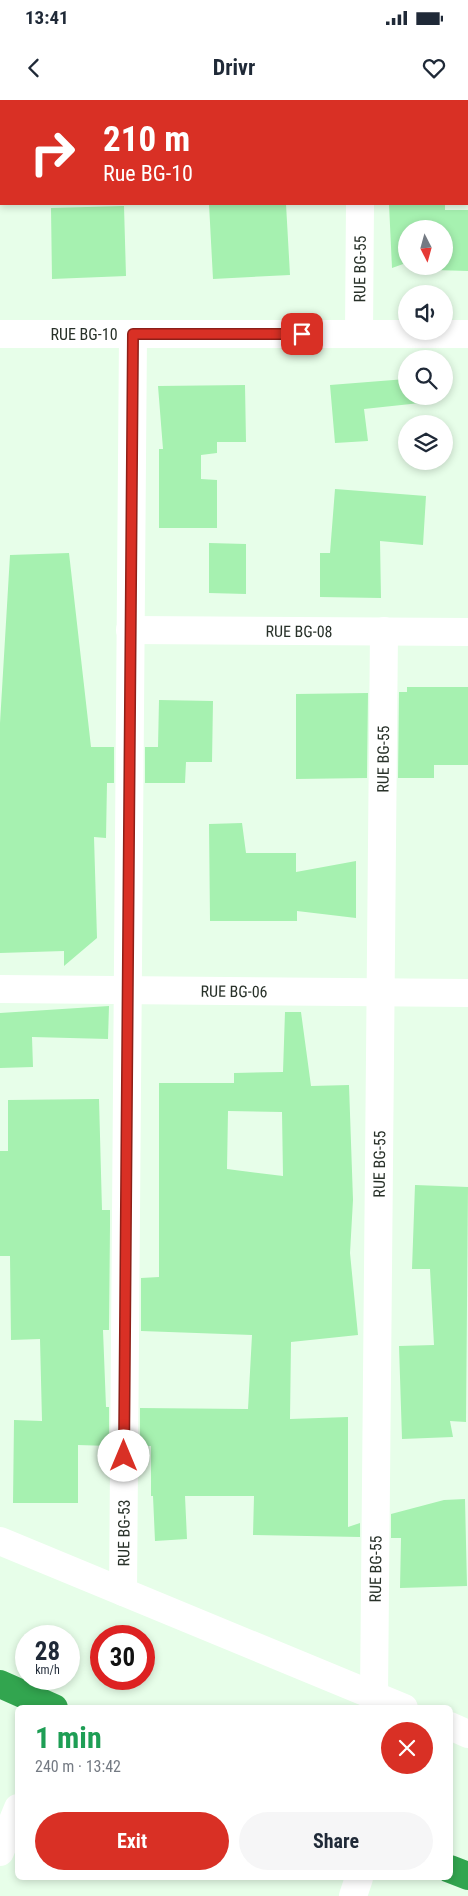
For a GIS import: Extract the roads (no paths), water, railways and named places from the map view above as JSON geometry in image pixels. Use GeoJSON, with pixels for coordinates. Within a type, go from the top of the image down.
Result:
{"type":"FeatureCollection","features":[{"type":"Feature","properties":{"kind":"highway"},"geometry":{"type":"LineString","coordinates":[[0,1684],[47,1705]]}},
{"type":"Feature","properties":{"kind":"highway"},"geometry":{"type":"LineString","coordinates":[[453,1870],[468,1876]]}},
{"type":"Feature","properties":{"kind":"street","name":"RUE BG-55"},"geometry":{"type":"LineString","coordinates":[[359,334],[360,205]]}},
{"type":"Feature","properties":{"kind":"street","name":"RUE BG-10"},"geometry":{"type":"LineString","coordinates":[[0,334],[468,334]]}},
{"type":"Feature","properties":{"kind":"street","name":"RUE BG-53"},"geometry":{"type":"LineString","coordinates":[[123,1592],[133,334]]}},
{"type":"Feature","properties":{"kind":"street","name":"RUE BG-08"},"geometry":{"type":"LineString","coordinates":[[130,630],[468,632]]}},
{"type":"Feature","properties":{"kind":"street","name":"RUE BG-55"},"geometry":{"type":"LineString","coordinates":[[374,1695],[384,632]]}},
{"type":"Feature","properties":{"kind":"street","name":"RUE BG-06"},"geometry":{"type":"LineString","coordinates":[[0,989],[468,993]]}},
{"type":"Feature","properties":{"kind":"street"},"geometry":{"type":"LineString","coordinates":[[0,1542],[397,1705]]}},
{"type":"Feature","properties":{"kind":"street"},"geometry":{"type":"LineString","coordinates":[[453,1727],[468,1734]]}},
{"type":"Feature","properties":{"kind":"street"},"geometry":{"type":"LineString","coordinates":[[0,1852],[15,1815]]}},
{"type":"Feature","properties":{"kind":"street"},"geometry":{"type":"LineString","coordinates":[[353,1896],[358,1880]]}}]}
